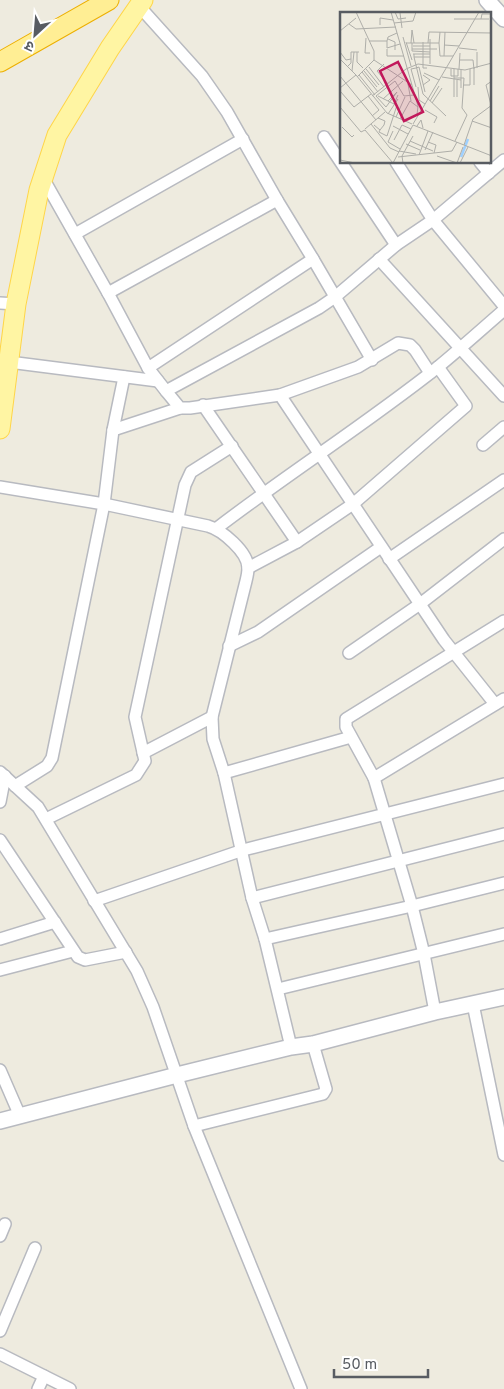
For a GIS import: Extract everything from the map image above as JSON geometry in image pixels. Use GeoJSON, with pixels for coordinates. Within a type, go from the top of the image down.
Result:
{"type":"FeatureCollection","features":[{"type":"Feature","properties":{"kind":"highway"},"geometry":{"type":"LineString","coordinates":[[0,62],[109,0]]}},
{"type":"Feature","properties":{"kind":"highway"},"geometry":{"type":"LineString","coordinates":[[0,69],[22,51]]}},
{"type":"Feature","properties":{"kind":"main road"},"geometry":{"type":"LineString","coordinates":[[0,429],[9,362],[8,303],[39,190],[57,135],[110,48],[141,3]]}},
{"type":"Feature","properties":{"kind":"street"},"geometry":{"type":"LineString","coordinates":[[489,1],[504,18]]}},
{"type":"Feature","properties":{"kind":"street"},"geometry":{"type":"LineString","coordinates":[[141,3],[202,76],[223,106],[372,360]]}},
{"type":"Feature","properties":{"kind":"street"},"geometry":{"type":"LineString","coordinates":[[324,137],[340,161]]}},
{"type":"Feature","properties":{"kind":"street"},"geometry":{"type":"LineString","coordinates":[[75,234],[243,138]]}},
{"type":"Feature","properties":{"kind":"street"},"geometry":{"type":"LineString","coordinates":[[166,392],[319,308],[335,297],[396,245],[433,220],[504,160]]}},
{"type":"Feature","properties":{"kind":"street"},"geometry":{"type":"LineString","coordinates":[[342,164],[396,245]]}},
{"type":"Feature","properties":{"kind":"street"},"geometry":{"type":"LineString","coordinates":[[397,164],[433,220],[504,306]]}},
{"type":"Feature","properties":{"kind":"street"},"geometry":{"type":"LineString","coordinates":[[482,164],[489,173]]}},
{"type":"Feature","properties":{"kind":"street"},"geometry":{"type":"LineString","coordinates":[[43,178],[148,368],[180,408]]}},
{"type":"Feature","properties":{"kind":"street"},"geometry":{"type":"LineString","coordinates":[[108,293],[277,200]]}},
{"type":"Feature","properties":{"kind":"street"},"geometry":{"type":"LineString","coordinates":[[148,368],[313,258]]}},
{"type":"Feature","properties":{"kind":"street"},"geometry":{"type":"LineString","coordinates":[[379,259],[504,396]]}},
{"type":"Feature","properties":{"kind":"street"},"geometry":{"type":"LineString","coordinates":[[216,528],[434,370],[504,310]]}},
{"type":"Feature","properties":{"kind":"street"},"geometry":{"type":"LineString","coordinates":[[113,430],[180,408],[280,395],[348,371],[372,360],[398,343],[410,345],[415,350],[466,406],[353,504],[297,542],[248,568]]}},
{"type":"Feature","properties":{"kind":"street"},"geometry":{"type":"LineString","coordinates":[[9,362],[158,381]]}},
{"type":"Feature","properties":{"kind":"street"},"geometry":{"type":"LineString","coordinates":[[15,786],[47,766],[52,758],[104,504],[113,430],[124,376]]}},
{"type":"Feature","properties":{"kind":"street"},"geometry":{"type":"LineString","coordinates":[[280,395],[454,653],[500,702],[419,749],[374,778]]}},
{"type":"Feature","properties":{"kind":"street"},"geometry":{"type":"LineString","coordinates":[[203,406],[297,542]]}},
{"type":"Feature","properties":{"kind":"street"},"geometry":{"type":"LineString","coordinates":[[483,445],[504,427]]}},
{"type":"Feature","properties":{"kind":"street"},"geometry":{"type":"LineString","coordinates":[[46,819],[136,775],[145,761],[135,717],[176,519],[185,485],[191,472],[232,446]]}},
{"type":"Feature","properties":{"kind":"street"},"geometry":{"type":"LineString","coordinates":[[389,559],[504,480]]}},
{"type":"Feature","properties":{"kind":"street"},"geometry":{"type":"LineString","coordinates":[[0,487],[104,504],[216,528],[224,533],[246,560],[248,568],[212,717],[213,739],[224,773],[243,850],[252,898],[265,939],[291,1047]]}},
{"type":"Feature","properties":{"kind":"street"},"geometry":{"type":"LineString","coordinates":[[349,654],[420,604],[504,539]]}},
{"type":"Feature","properties":{"kind":"street"},"geometry":{"type":"LineString","coordinates":[[229,646],[258,632],[381,547]]}},
{"type":"Feature","properties":{"kind":"street"},"geometry":{"type":"LineString","coordinates":[[435,1012],[424,954],[400,862],[374,778],[346,728],[346,719],[504,621]]}},
{"type":"Feature","properties":{"kind":"street"},"geometry":{"type":"LineString","coordinates":[[143,753],[212,717]]}},
{"type":"Feature","properties":{"kind":"street"},"geometry":{"type":"LineString","coordinates":[[224,773],[351,737]]}},
{"type":"Feature","properties":{"kind":"street"},"geometry":{"type":"LineString","coordinates":[[3,774],[27,796],[46,819],[126,952],[153,1007],[194,1126],[301,1389]]}},
{"type":"Feature","properties":{"kind":"street"},"geometry":{"type":"LineString","coordinates":[[0,802],[3,774]]}},
{"type":"Feature","properties":{"kind":"street"},"geometry":{"type":"LineString","coordinates":[[94,901],[243,850],[504,784]]}},
{"type":"Feature","properties":{"kind":"street"},"geometry":{"type":"LineString","coordinates":[[252,898],[400,862],[504,834]]}},
{"type":"Feature","properties":{"kind":"street"},"geometry":{"type":"LineString","coordinates":[[0,840],[78,957],[85,960],[126,952]]}},
{"type":"Feature","properties":{"kind":"street"},"geometry":{"type":"LineString","coordinates":[[265,939],[504,883]]}},
{"type":"Feature","properties":{"kind":"street"},"geometry":{"type":"LineString","coordinates":[[0,938],[55,922]]}},
{"type":"Feature","properties":{"kind":"street"},"geometry":{"type":"LineString","coordinates":[[278,989],[504,934]]}},
{"type":"Feature","properties":{"kind":"street"},"geometry":{"type":"LineString","coordinates":[[0,970],[73,951]]}},
{"type":"Feature","properties":{"kind":"street"},"geometry":{"type":"LineString","coordinates":[[0,1121],[177,1075],[504,997]]}},
{"type":"Feature","properties":{"kind":"street"},"geometry":{"type":"LineString","coordinates":[[473,1004],[500,1116],[504,1155]]}},
{"type":"Feature","properties":{"kind":"street"},"geometry":{"type":"LineString","coordinates":[[194,1126],[323,1094],[326,1089],[313,1044]]}},
{"type":"Feature","properties":{"kind":"street"},"geometry":{"type":"LineString","coordinates":[[0,1070],[20,1116]]}},
{"type":"Feature","properties":{"kind":"street"},"geometry":{"type":"LineString","coordinates":[[0,1236],[5,1224]]}},
{"type":"Feature","properties":{"kind":"street"},"geometry":{"type":"LineString","coordinates":[[0,1331],[34,1248]]}},
{"type":"Feature","properties":{"kind":"street"},"geometry":{"type":"LineString","coordinates":[[0,1354],[70,1389]]}},
{"type":"Feature","properties":{"kind":"street"},"geometry":{"type":"LineString","coordinates":[[38,1389],[44,1376]]}}]}
